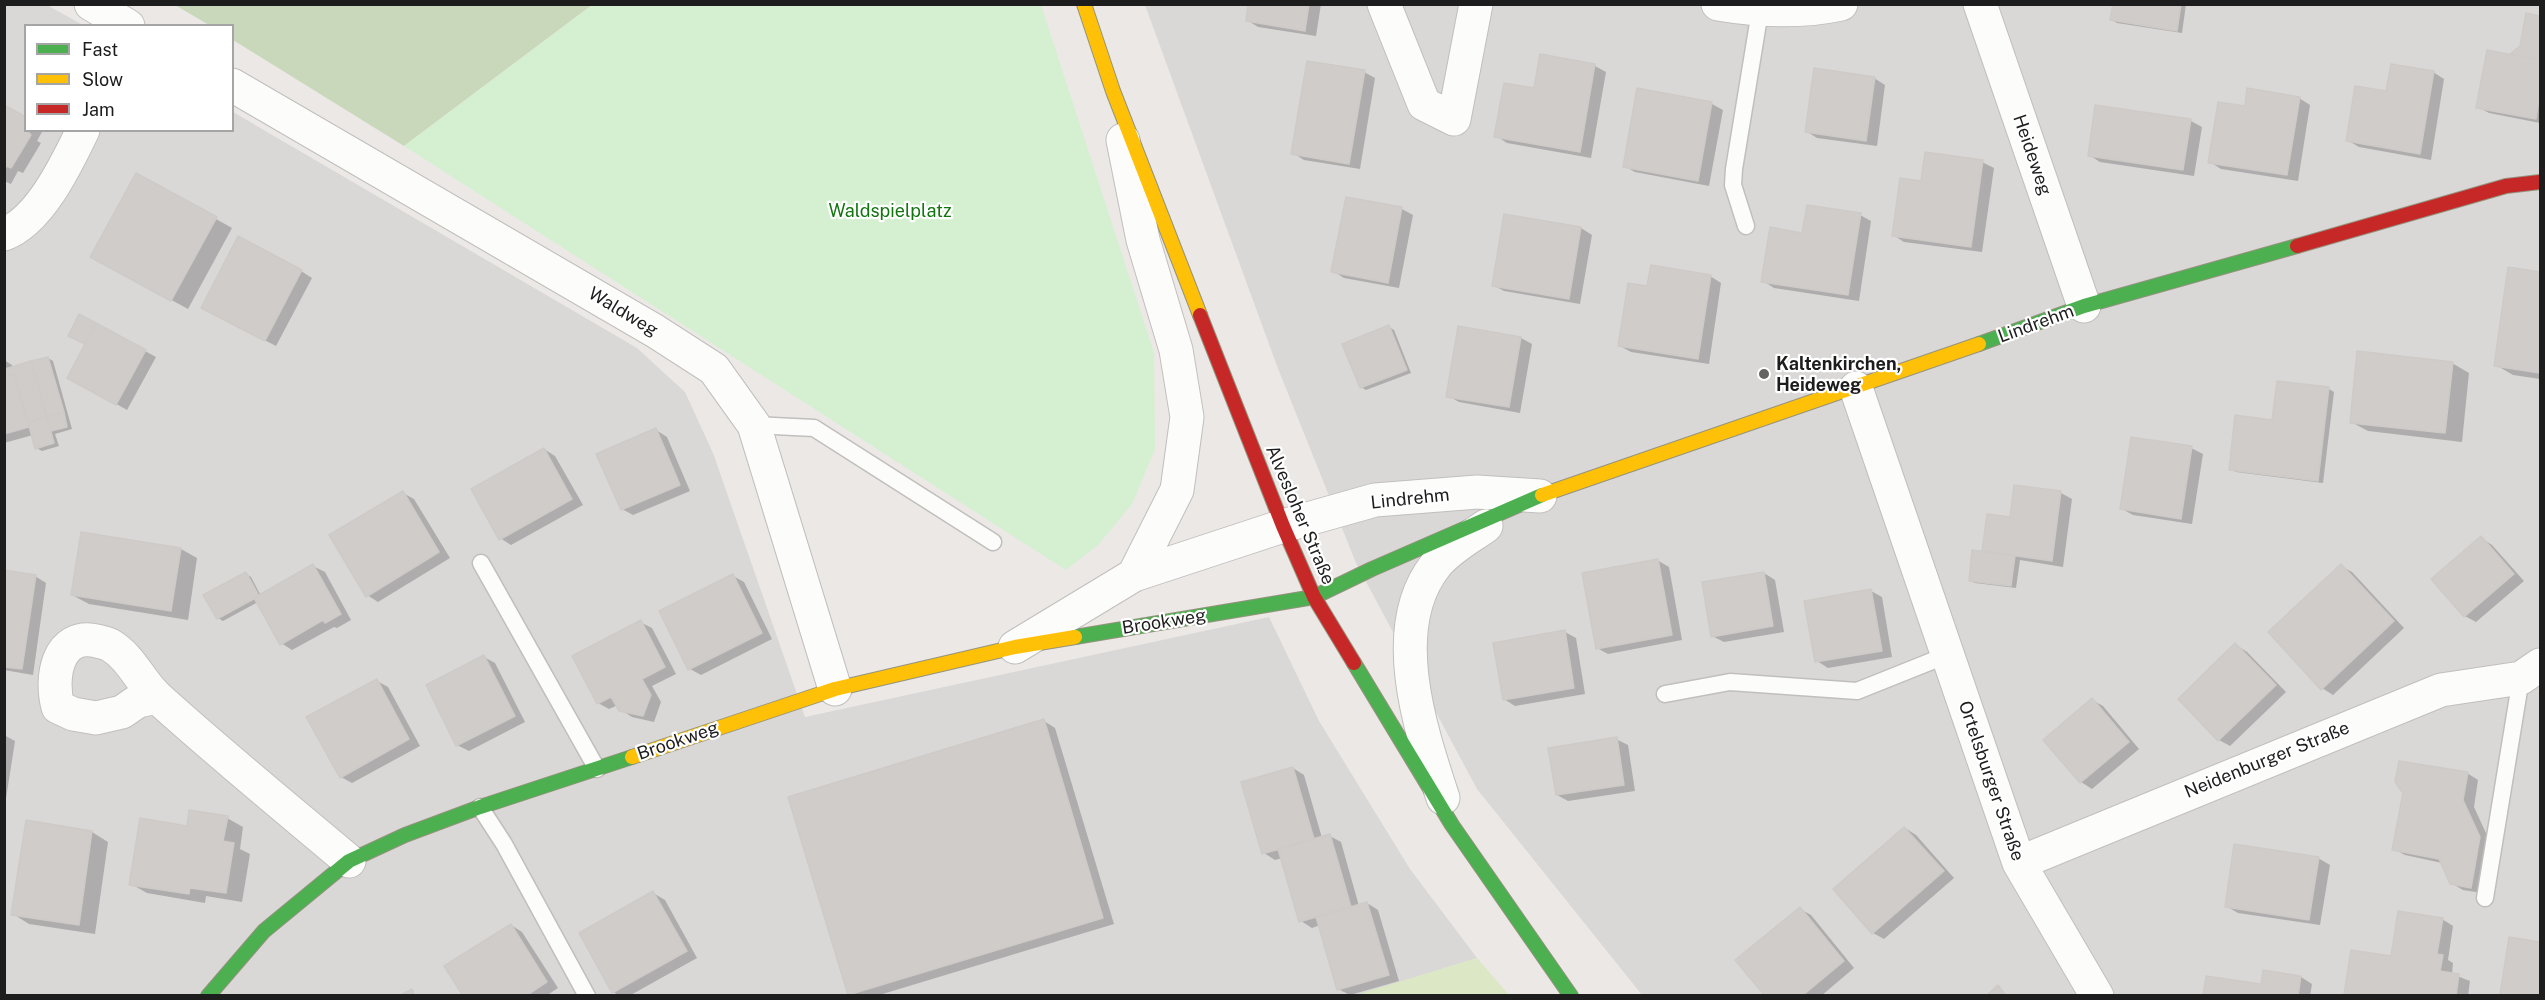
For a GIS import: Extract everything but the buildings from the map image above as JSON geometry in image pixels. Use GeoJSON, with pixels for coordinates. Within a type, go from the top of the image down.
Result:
{"type":"FeatureCollection","features":[{"type":"Feature","properties":{"kind":"street"},"geometry":{"type":"LineString","coordinates":[[91,4],[125,24]]}},
{"type":"Feature","properties":{"kind":"street","name":"Alvesloher Straße"},"geometry":{"type":"LineString","coordinates":[[1084,4],[1113,91],[1282,526],[1314,597],[1452,825],[1571,996]]}},
{"type":"Feature","properties":{"kind":"street"},"geometry":{"type":"LineString","coordinates":[[1384,4],[1425,104],[1454,119],[1476,4]]}},
{"type":"Feature","properties":{"kind":"street"},"geometry":{"type":"LineString","coordinates":[[1718,4],[1760,11],[1814,10],[1840,4]]}},
{"type":"Feature","properties":{"kind":"street","name":"Heideweg"},"geometry":{"type":"LineString","coordinates":[[1980,4],[2084,306]]}},
{"type":"Feature","properties":{"kind":"street","name":"Waldweg"},"geometry":{"type":"LineString","coordinates":[[234,86],[655,330],[714,369],[754,425],[835,689]]}},
{"type":"Feature","properties":{"kind":"street"},"geometry":{"type":"LineString","coordinates":[[1113,91],[1143,240],[1176,350],[1187,417],[1177,490],[1134,575]]}},
{"type":"Feature","properties":{"kind":"street"},"geometry":{"type":"LineString","coordinates":[[4,234],[17,229],[56,184],[82,132]]}},
{"type":"Feature","properties":{"kind":"street","name":"Lindrehm"},"geometry":{"type":"LineString","coordinates":[[1314,597],[1540,496],[1856,388],[2084,306],[2506,186],[2541,182]]}},
{"type":"Feature","properties":{"kind":"street","name":"Ortelsburger Straße"},"geometry":{"type":"LineString","coordinates":[[1856,388],[2019,863],[2097,996]]}},
{"type":"Feature","properties":{"kind":"street","name":"Lindrehm"},"geometry":{"type":"LineString","coordinates":[[1282,526],[1375,500],[1477,492],[1540,496]]}},
{"type":"Feature","properties":{"kind":"street"},"geometry":{"type":"LineString","coordinates":[[1452,825],[1424,742],[1410,666],[1412,621],[1419,596],[1435,566],[1509,508]]}},
{"type":"Feature","properties":{"kind":"street","name":"Brookweg"},"geometry":{"type":"LineString","coordinates":[[1015,647],[1134,575],[1282,526]]}},
{"type":"Feature","properties":{"kind":"street","name":"Brookweg"},"geometry":{"type":"LineString","coordinates":[[208,996],[264,932],[349,861],[405,835],[480,807],[835,689],[1015,647],[1314,597]]}},
{"type":"Feature","properties":{"kind":"street","name":"Neidenburger Straße"},"geometry":{"type":"LineString","coordinates":[[2019,863],[2441,690],[2534,676]]}},
{"type":"Feature","properties":{"kind":"street"},"geometry":{"type":"LineString","coordinates":[[157,697],[349,861]]}},
{"type":"Feature","properties":{"kind":"lane"},"geometry":{"type":"LineString","coordinates":[[1746,226],[1733,185],[1760,11]]}},
{"type":"Feature","properties":{"kind":"lane"},"geometry":{"type":"LineString","coordinates":[[754,425],[814,428],[993,542]]}},
{"type":"Feature","properties":{"kind":"lane"},"geometry":{"type":"LineString","coordinates":[[481,563],[597,769]]}},
{"type":"Feature","properties":{"kind":"lane"},"geometry":{"type":"LineString","coordinates":[[1665,694],[1730,682],[1857,691],[1947,655]]}},
{"type":"Feature","properties":{"kind":"lane"},"geometry":{"type":"LineString","coordinates":[[2485,898],[2534,676]]}},
{"type":"Feature","properties":{"kind":"lane"},"geometry":{"type":"LineString","coordinates":[[480,807],[504,844],[587,996]]}},
{"type":"Feature","properties":{"kind":"shaded area"},"geometry":{"type":"Polygon","coordinates":[[[5,4],[47,5],[81,24],[24,24],[24,132],[234,132],[234,113],[637,348],[685,392],[713,453],[805,717],[1269,617],[1319,721],[1410,869],[1477,958],[1356,996],[5,996],[5,4]]]}},
{"type":"Feature","properties":{"kind":"shaded area"},"geometry":{"type":"Polygon","coordinates":[[[1145,5],[2540,5],[2540,995],[1642,995],[1477,789],[1356,563],[1277,366],[1145,5]]]}},
{"type":"Feature","properties":{"kind":"green space"},"geometry":{"type":"Polygon","coordinates":[[[175,5],[592,5],[404,146],[234,41],[234,24],[207,24],[175,5]]]}},
{"type":"Feature","properties":{"kind":"green space","name":"Waldspielplatz"},"geometry":{"type":"Polygon","coordinates":[[[592,5],[1041,5],[1154,353],[1155,449],[1132,504],[1098,545],[1066,570],[404,146],[592,5]]]}},
{"type":"Feature","properties":{"kind":"green space"},"geometry":{"type":"Polygon","coordinates":[[[1477,958],[1509,995],[1356,995],[1477,958]]]}},
{"type":"Feature","properties":{"kind":"traffic: fast"},"geometry":{"type":"LineString","coordinates":[[1979,344],[2084,306],[2297,246]]}},
{"type":"Feature","properties":{"kind":"traffic: fast"},"geometry":{"type":"LineString","coordinates":[[1075,637],[1314,597],[1372,569],[1542,495]]}},
{"type":"Feature","properties":{"kind":"traffic: fast"},"geometry":{"type":"LineString","coordinates":[[1354,663],[1452,825],[1571,996]]}},
{"type":"Feature","properties":{"kind":"traffic: fast"},"geometry":{"type":"LineString","coordinates":[[208,996],[264,931],[349,861],[405,835],[480,807],[632,757]]}},
{"type":"Feature","properties":{"kind":"traffic: slow"},"geometry":{"type":"LineString","coordinates":[[1084,4],[1113,91],[1200,315]]}},
{"type":"Feature","properties":{"kind":"traffic: slow"},"geometry":{"type":"LineString","coordinates":[[1542,495],[1979,344]]}},
{"type":"Feature","properties":{"kind":"traffic: slow"},"geometry":{"type":"LineString","coordinates":[[632,757],[835,689],[1015,647],[1075,637]]}},
{"type":"Feature","properties":{"kind":"traffic: jam"},"geometry":{"type":"LineString","coordinates":[[2297,246],[2506,186],[2540,182]]}},
{"type":"Feature","properties":{"kind":"traffic: jam"},"geometry":{"type":"LineString","coordinates":[[1200,315],[1283,526],[1314,597],[1354,663]]}},
{"type":"Feature","properties":{"kind":"place","name":"Kaltenkirchen, Heideweg"},"geometry":{"type":"Point","coordinates":[1764,374]}}]}
